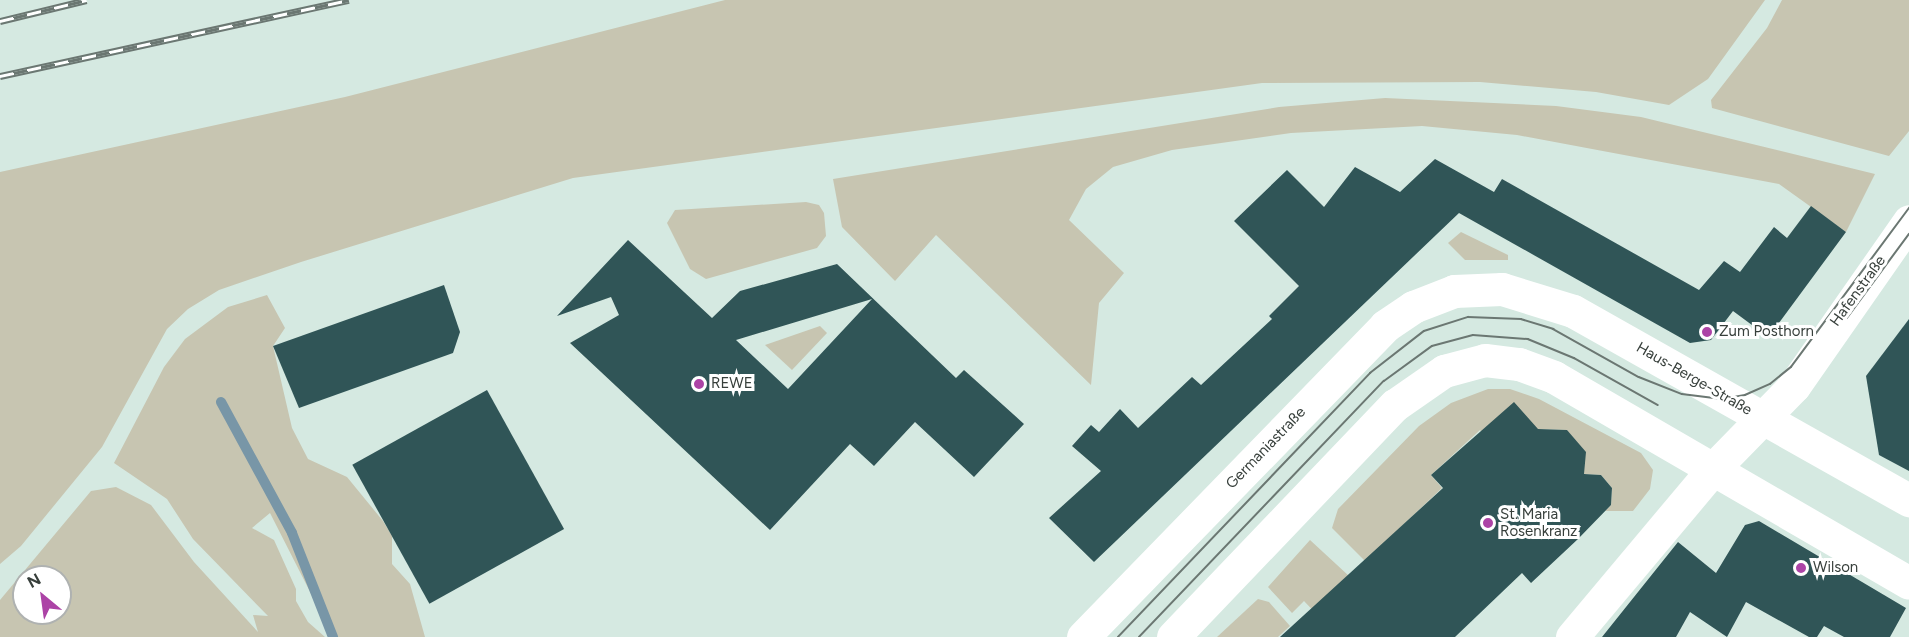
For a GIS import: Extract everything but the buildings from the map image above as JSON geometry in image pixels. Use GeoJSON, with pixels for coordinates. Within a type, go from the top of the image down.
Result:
{"type":"FeatureCollection","features":[{"type":"Feature","properties":{"kind":"main road","name":"Hafenstraße"},"geometry":{"type":"LineString","coordinates":[[1713,469],[1765,419],[1794,386],[1909,221]]}},
{"type":"Feature","properties":{"kind":"main road","name":"Haus-Berge-Straße"},"geometry":{"type":"LineString","coordinates":[[1468,289],[1516,292],[1559,304],[1909,500]]}},
{"type":"Feature","properties":{"kind":"main road","name":"Germaniastraße"},"geometry":{"type":"LineString","coordinates":[[1083,637],[1385,326],[1426,300],[1468,289]]}},
{"type":"Feature","properties":{"kind":"main road"},"geometry":{"type":"LineString","coordinates":[[1173,637],[1395,405],[1430,378],[1475,361],[1504,361],[1540,370],[1909,583]]}},
{"type":"Feature","properties":{"kind":"main road"},"geometry":{"type":"LineString","coordinates":[[1572,637],[1713,469]]}},
{"type":"Feature","properties":{"kind":"shaded area"},"geometry":{"type":"Polygon","coordinates":[[[725,0],[1765,0],[1708,79],[1669,105],[1596,92],[1480,82],[1262,83],[573,178],[301,262],[219,290],[188,309],[167,329],[102,447],[21,546],[0,564],[0,172],[345,97],[725,0]]]}},
{"type":"Feature","properties":{"kind":"shaded area"},"geometry":{"type":"Polygon","coordinates":[[[1782,0],[1909,0],[1909,131],[1889,156],[1712,108],[1711,100],[1767,28],[1782,0]]]}},
{"type":"Feature","properties":{"kind":"shaded area"},"geometry":{"type":"Polygon","coordinates":[[[1385,98],[1556,106],[1641,117],[1875,174],[1846,232],[1779,184],[1517,135],[1422,126],[1291,133],[1172,150],[1113,167],[1086,189],[1069,220],[1124,273],[1099,303],[1091,385],[936,235],[895,281],[842,227],[833,179],[1279,107],[1385,98]]]}},
{"type":"Feature","properties":{"kind":"shaded area"},"geometry":{"type":"Polygon","coordinates":[[[806,202],[819,205],[824,213],[826,236],[817,248],[706,279],[690,269],[667,223],[675,210],[806,202]]]}},
{"type":"Feature","properties":{"kind":"shaded area"},"geometry":{"type":"Polygon","coordinates":[[[1461,232],[1508,255],[1508,260],[1465,260],[1448,243],[1461,232]]]}},
{"type":"Feature","properties":{"kind":"shaded area"},"geometry":{"type":"Polygon","coordinates":[[[267,295],[285,328],[273,346],[292,428],[308,459],[347,477],[383,521],[392,536],[392,564],[410,584],[425,637],[333,637],[270,513],[252,528],[274,540],[296,589],[296,601],[308,622],[325,637],[0,637],[0,600],[12,586],[12,625],[72,625],[72,565],[29,565],[91,491],[116,487],[151,505],[194,562],[258,632],[253,615],[268,616],[193,539],[167,499],[114,463],[164,367],[185,339],[228,307],[267,295]]]}},
{"type":"Feature","properties":{"kind":"shaded area"},"geometry":{"type":"Polygon","coordinates":[[[820,326],[827,333],[792,370],[765,345],[820,326]]]}},
{"type":"Feature","properties":{"kind":"shaded area"},"geometry":{"type":"Polygon","coordinates":[[[1488,389],[1510,389],[1539,399],[1641,453],[1653,470],[1650,489],[1633,511],[1605,511],[1611,505],[1612,488],[1601,475],[1584,474],[1567,430],[1538,429],[1487,438],[1480,430],[1431,475],[1442,488],[1365,561],[1332,528],[1338,509],[1419,426],[1451,403],[1488,389]]]}},
{"type":"Feature","properties":{"kind":"shaded area"},"geometry":{"type":"Polygon","coordinates":[[[1310,540],[1349,576],[1324,622],[1304,601],[1292,613],[1268,587],[1310,540]]]}},
{"type":"Feature","properties":{"kind":"shaded area"},"geometry":{"type":"Polygon","coordinates":[[[1258,599],[1269,602],[1290,626],[1278,637],[1217,637],[1258,599]]]}},
{"type":"Feature","properties":{"kind":"waterway"},"geometry":{"type":"LineString","coordinates":[[221,402],[292,533],[333,637]]}},
{"type":"Feature","properties":{"kind":"tram line"},"geometry":{"type":"LineString","coordinates":[[1118,637],[1370,373],[1424,331],[1468,317],[1521,319],[1553,329],[1639,377],[1682,394],[1722,399],[1745,395],[1770,384],[1791,367],[1909,208]]}},
{"type":"Feature","properties":{"kind":"tram line"},"geometry":{"type":"LineString","coordinates":[[1847,318],[1909,234]]}},
{"type":"Feature","properties":{"kind":"tram line"},"geometry":{"type":"LineString","coordinates":[[1139,637],[1384,381],[1432,346],[1473,335],[1528,339],[1574,358],[1658,405]]}},
{"type":"Feature","properties":{"kind":"railway"},"geometry":{"type":"LineString","coordinates":[[0,21],[87,0]]}},
{"type":"Feature","properties":{"kind":"railway"},"geometry":{"type":"LineString","coordinates":[[0,76],[349,0]]}},
{"type":"Feature","properties":{"kind":"place","name":"Zum Posthorn"},"geometry":{"type":"Point","coordinates":[1707,332]}},
{"type":"Feature","properties":{"kind":"place","name":"REWE"},"geometry":{"type":"Point","coordinates":[699,384]}},
{"type":"Feature","properties":{"kind":"place","name":"St. Maria Rosenkranz"},"geometry":{"type":"Point","coordinates":[1488,523]}},
{"type":"Feature","properties":{"kind":"place","name":"Wilson"},"geometry":{"type":"Point","coordinates":[1801,568]}}]}
